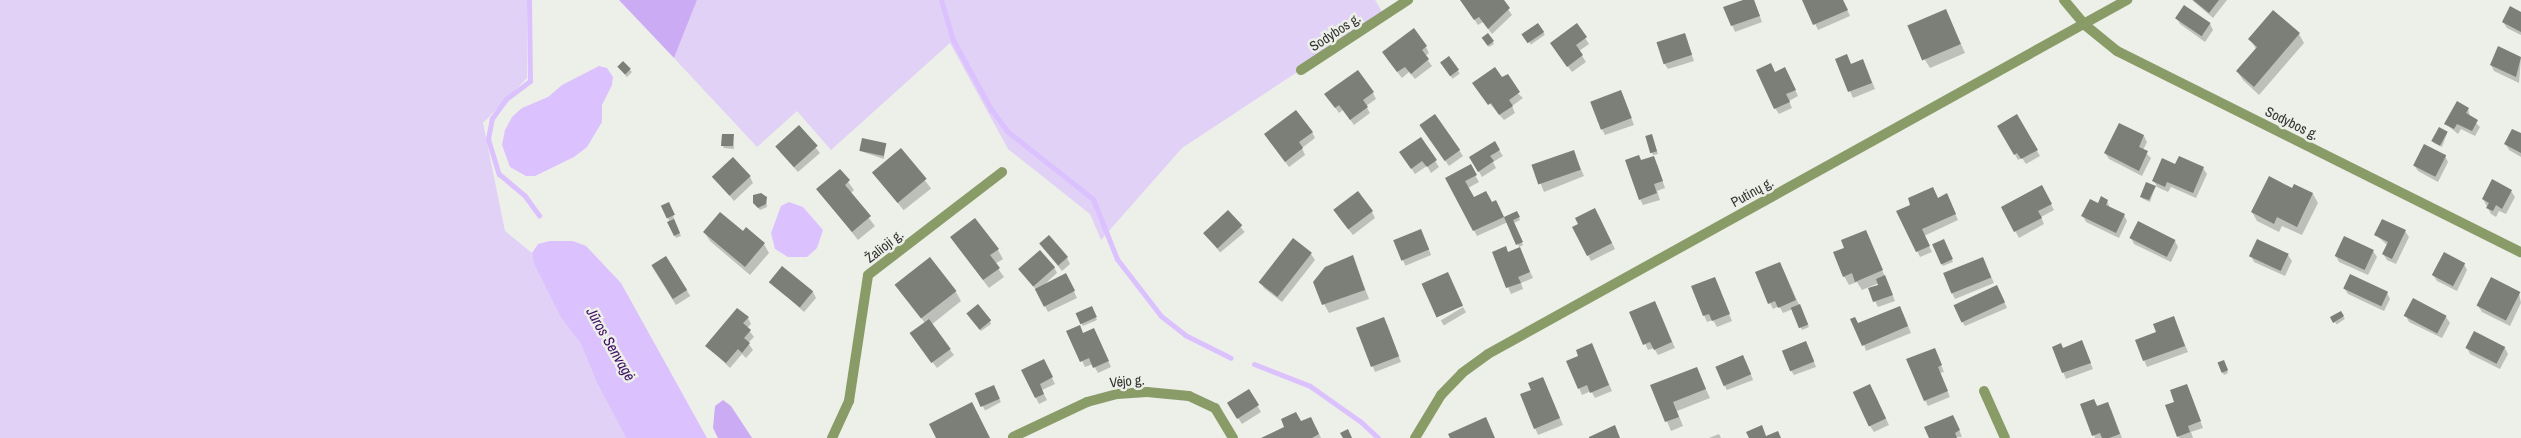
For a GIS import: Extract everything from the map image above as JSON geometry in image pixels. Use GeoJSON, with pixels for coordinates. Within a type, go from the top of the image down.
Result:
{"type":"FeatureCollection","features":[{"type":"Feature","properties":{"kind":"street","name":"Sodybos g."},"geometry":{"type":"LineString","coordinates":[[1301,70],[1408,0]]}},
{"type":"Feature","properties":{"kind":"street","name":"Sodybos g."},"geometry":{"type":"LineString","coordinates":[[2064,0],[2085,25],[2117,51],[2520,250]]}},
{"type":"Feature","properties":{"kind":"street","name":"Putinų g."},"geometry":{"type":"LineString","coordinates":[[1415,438],[1441,395],[1462,373],[1488,354],[2085,25],[2127,0]]}},
{"type":"Feature","properties":{"kind":"street","name":"Žalioji g."},"geometry":{"type":"LineString","coordinates":[[832,438],[849,401],[868,275],[1002,172]]}},
{"type":"Feature","properties":{"kind":"street"},"geometry":{"type":"LineString","coordinates":[[1984,391],[2005,438]]}},
{"type":"Feature","properties":{"kind":"street","name":"Vėjo g."},"geometry":{"type":"LineString","coordinates":[[1013,436],[1087,402],[1117,394],[1147,392],[1189,396],[1215,408],[1233,438]]}},
{"type":"Feature","properties":{"kind":"shaded area"},"geometry":{"type":"Polygon","coordinates":[[[0,0],[527,0],[527,78],[483,123],[505,231],[532,253],[534,264],[561,318],[581,344],[597,383],[626,438],[0,438],[0,0]]]}},
{"type":"Feature","properties":{"kind":"shaded area"},"geometry":{"type":"Polygon","coordinates":[[[619,0],[697,0],[674,58],[619,0]]]}},
{"type":"Feature","properties":{"kind":"shaded area"},"geometry":{"type":"Polygon","coordinates":[[[697,0],[1375,0],[1384,15],[1182,148],[1101,240],[1090,214],[1008,149],[950,43],[831,150],[797,111],[757,147],[674,58],[697,0]]]}},
{"type":"Feature","properties":{"kind":"shaded area"},"geometry":{"type":"Polygon","coordinates":[[[723,400],[731,406],[752,438],[718,438],[713,428],[715,406],[723,400]]]}},
{"type":"Feature","properties":{"kind":"water"},"geometry":{"type":"Polygon","coordinates":[[[599,66],[607,68],[613,77],[612,85],[602,105],[602,122],[587,147],[574,157],[535,176],[526,176],[510,167],[502,145],[505,130],[512,117],[522,108],[548,97],[562,85],[599,66]]]}},
{"type":"Feature","properties":{"kind":"water"},"geometry":{"type":"Polygon","coordinates":[[[789,202],[803,207],[823,230],[817,248],[807,257],[788,257],[775,249],[771,233],[781,206],[789,202]]]}},
{"type":"Feature","properties":{"kind":"water"},"geometry":{"type":"Polygon","coordinates":[[[550,241],[573,241],[586,246],[621,283],[707,438],[626,438],[597,383],[581,344],[561,318],[534,264],[532,253],[538,244],[550,241]]]}},
{"type":"Feature","properties":{"kind":"building"},"geometry":{"type":"Polygon","coordinates":[[[1460,0],[1504,0],[1510,8],[1488,29],[1479,17],[1474,20],[1460,0]]]}},
{"type":"Feature","properties":{"kind":"building"},"geometry":{"type":"Polygon","coordinates":[[[1743,0],[1754,0],[1760,16],[1731,26],[1723,7],[1743,0]]]}},
{"type":"Feature","properties":{"kind":"building"},"geometry":{"type":"Polygon","coordinates":[[[1802,0],[1843,0],[1848,10],[1813,25],[1802,0]]]}},
{"type":"Feature","properties":{"kind":"building"},"geometry":{"type":"Polygon","coordinates":[[[2193,0],[2219,0],[2209,13],[2193,0]]]}},
{"type":"Feature","properties":{"kind":"building"},"geometry":{"type":"Polygon","coordinates":[[[2184,5],[2211,23],[2202,36],[2175,18],[2184,5]]]}},
{"type":"Feature","properties":{"kind":"building"},"geometry":{"type":"Polygon","coordinates":[[[2510,6],[2521,12],[2521,32],[2502,22],[2510,6]]]}},
{"type":"Feature","properties":{"kind":"building"},"geometry":{"type":"Polygon","coordinates":[[[1946,9],[1961,44],[1922,60],[1907,25],[1946,9]]]}},
{"type":"Feature","properties":{"kind":"building"},"geometry":{"type":"Polygon","coordinates":[[[2273,10],[2300,33],[2254,87],[2236,71],[2257,47],[2248,39],[2273,10]]]}},
{"type":"Feature","properties":{"kind":"building"},"geometry":{"type":"Polygon","coordinates":[[[1538,23],[1544,32],[1528,43],[1521,34],[1538,23]]]}},
{"type":"Feature","properties":{"kind":"building"},"geometry":{"type":"Polygon","coordinates":[[[1577,23],[1587,37],[1576,45],[1583,55],[1567,67],[1550,43],[1577,23]]]}},
{"type":"Feature","properties":{"kind":"building"},"geometry":{"type":"Polygon","coordinates":[[[1414,28],[1427,46],[1422,50],[1429,59],[1411,74],[1405,67],[1397,72],[1382,52],[1414,28]]]}},
{"type":"Feature","properties":{"kind":"building"},"geometry":{"type":"Polygon","coordinates":[[[1488,33],[1494,41],[1488,46],[1482,38],[1488,33]]]}},
{"type":"Feature","properties":{"kind":"building"},"geometry":{"type":"Polygon","coordinates":[[[1685,33],[1692,55],[1664,64],[1656,42],[1685,33]]]}},
{"type":"Feature","properties":{"kind":"building"},"geometry":{"type":"Polygon","coordinates":[[[2498,46],[2521,57],[2516,77],[2490,65],[2498,46]]]}},
{"type":"Feature","properties":{"kind":"building"},"geometry":{"type":"Polygon","coordinates":[[[1847,54],[1851,64],[1863,59],[1872,83],[1848,92],[1835,59],[1847,54]]]}},
{"type":"Feature","properties":{"kind":"building"},"geometry":{"type":"Polygon","coordinates":[[[1449,56],[1459,70],[1450,76],[1440,62],[1449,56]]]}},
{"type":"Feature","properties":{"kind":"building"},"geometry":{"type":"Polygon","coordinates":[[[623,61],[631,69],[625,74],[617,67],[623,61]]]}},
{"type":"Feature","properties":{"kind":"building"},"geometry":{"type":"Polygon","coordinates":[[[1771,63],[1775,72],[1785,67],[1796,90],[1786,94],[1790,102],[1774,109],[1756,70],[1771,63]]]}},
{"type":"Feature","properties":{"kind":"building"},"geometry":{"type":"Polygon","coordinates":[[[1495,67],[1502,77],[1508,74],[1520,92],[1509,100],[1513,106],[1499,115],[1491,103],[1488,105],[1472,83],[1495,67]]]}},
{"type":"Feature","properties":{"kind":"building"},"geometry":{"type":"Polygon","coordinates":[[[1358,70],[1374,92],[1363,100],[1368,107],[1350,120],[1339,105],[1335,108],[1324,94],[1358,70]]]}},
{"type":"Feature","properties":{"kind":"building"},"geometry":{"type":"Polygon","coordinates":[[[1621,90],[1632,118],[1601,130],[1590,102],[1621,90]]]}},
{"type":"Feature","properties":{"kind":"building"},"geometry":{"type":"Polygon","coordinates":[[[2457,101],[2469,108],[2466,113],[2478,120],[2472,131],[2457,124],[2454,129],[2444,124],[2457,101]]]}},
{"type":"Feature","properties":{"kind":"building"},"geometry":{"type":"Polygon","coordinates":[[[1296,110],[1313,132],[1299,142],[1303,148],[1285,162],[1264,134],[1296,110]]]}},
{"type":"Feature","properties":{"kind":"building"},"geometry":{"type":"Polygon","coordinates":[[[1435,114],[1460,150],[1445,161],[1419,125],[1435,114]]]}},
{"type":"Feature","properties":{"kind":"building"},"geometry":{"type":"Polygon","coordinates":[[[2017,114],[2038,150],[2021,159],[2017,153],[2014,155],[1997,126],[2017,114]]]}},
{"type":"Feature","properties":{"kind":"building"},"geometry":{"type":"Polygon","coordinates":[[[2119,123],[2144,135],[2139,147],[2148,151],[2139,171],[2104,153],[2119,123]]]}},
{"type":"Feature","properties":{"kind":"building"},"geometry":{"type":"Polygon","coordinates":[[[799,125],[818,146],[794,167],[775,146],[799,125]]]}},
{"type":"Feature","properties":{"kind":"building"},"geometry":{"type":"Polygon","coordinates":[[[2439,127],[2448,132],[2440,146],[2431,141],[2439,127]]]}},
{"type":"Feature","properties":{"kind":"building"},"geometry":{"type":"Polygon","coordinates":[[[2512,129],[2521,133],[2521,153],[2504,144],[2512,129]]]}},
{"type":"Feature","properties":{"kind":"building"},"geometry":{"type":"Polygon","coordinates":[[[722,134],[734,134],[733,146],[721,146],[722,134]]]}},
{"type":"Feature","properties":{"kind":"building"},"geometry":{"type":"Polygon","coordinates":[[[1652,134],[1657,151],[1650,153],[1645,136],[1652,134]]]}},
{"type":"Feature","properties":{"kind":"building"},"geometry":{"type":"Polygon","coordinates":[[[1421,137],[1437,160],[1427,167],[1422,161],[1411,169],[1399,152],[1421,137]]]}},
{"type":"Feature","properties":{"kind":"building"},"geometry":{"type":"Polygon","coordinates":[[[862,138],[886,143],[884,156],[859,151],[862,138]]]}},
{"type":"Feature","properties":{"kind":"building"},"geometry":{"type":"Polygon","coordinates":[[[1495,141],[1500,150],[1490,156],[1494,161],[1478,172],[1469,157],[1495,141]]]}},
{"type":"Feature","properties":{"kind":"building"},"geometry":{"type":"Polygon","coordinates":[[[2424,144],[2446,155],[2435,177],[2413,165],[2424,144]]]}},
{"type":"Feature","properties":{"kind":"building"},"geometry":{"type":"Polygon","coordinates":[[[901,148],[927,179],[898,203],[872,172],[901,148]]]}},
{"type":"Feature","properties":{"kind":"building"},"geometry":{"type":"Polygon","coordinates":[[[1574,150],[1581,170],[1538,185],[1531,165],[1574,150]]]}},
{"type":"Feature","properties":{"kind":"building"},"geometry":{"type":"Polygon","coordinates":[[[1639,155],[1641,160],[1654,156],[1663,181],[1654,184],[1657,193],[1639,200],[1625,160],[1639,155]]]}},
{"type":"Feature","properties":{"kind":"building"},"geometry":{"type":"Polygon","coordinates":[[[2179,156],[2204,167],[2193,193],[2167,182],[2165,187],[2152,181],[2162,158],[2175,164],[2179,156]]]}},
{"type":"Feature","properties":{"kind":"building"},"geometry":{"type":"Polygon","coordinates":[[[733,157],[751,176],[730,196],[712,177],[733,157]]]}},
{"type":"Feature","properties":{"kind":"building"},"geometry":{"type":"Polygon","coordinates":[[[1471,164],[1477,175],[1465,181],[1474,197],[1486,191],[1492,202],[1496,200],[1504,217],[1473,231],[1445,178],[1471,164]]]}},
{"type":"Feature","properties":{"kind":"building"},"geometry":{"type":"Polygon","coordinates":[[[840,169],[850,180],[845,185],[871,216],[852,232],[816,189],[840,169]]]}},
{"type":"Feature","properties":{"kind":"building"},"geometry":{"type":"Polygon","coordinates":[[[2269,176],[2292,188],[2294,184],[2313,193],[2297,227],[2277,217],[2274,224],[2251,212],[2269,176]]]}},
{"type":"Feature","properties":{"kind":"building"},"geometry":{"type":"Polygon","coordinates":[[[2492,179],[2512,190],[2502,209],[2496,205],[2493,211],[2486,208],[2489,203],[2482,199],[2492,179]]]}},
{"type":"Feature","properties":{"kind":"building"},"geometry":{"type":"Polygon","coordinates":[[[2146,182],[2156,186],[2149,200],[2140,197],[2146,182]]]}},
{"type":"Feature","properties":{"kind":"building"},"geometry":{"type":"Polygon","coordinates":[[[2042,185],[2052,204],[2038,211],[2042,218],[2014,232],[2001,207],[2042,185]]]}},
{"type":"Feature","properties":{"kind":"building"},"geometry":{"type":"Polygon","coordinates":[[[1933,187],[1938,198],[1947,193],[1956,214],[1922,229],[1930,246],[1916,252],[1896,211],[1910,205],[1908,198],[1933,187]]]}},
{"type":"Feature","properties":{"kind":"building"},"geometry":{"type":"Polygon","coordinates":[[[1358,191],[1373,211],[1348,230],[1333,210],[1358,191]]]}},
{"type":"Feature","properties":{"kind":"building"},"geometry":{"type":"Polygon","coordinates":[[[761,193],[767,197],[766,204],[758,208],[753,203],[753,195],[761,193]]]}},
{"type":"Feature","properties":{"kind":"building"},"geometry":{"type":"Polygon","coordinates":[[[2101,196],[2108,200],[2106,205],[2125,214],[2116,233],[2081,216],[2090,199],[2098,203],[2101,196]]]}},
{"type":"Feature","properties":{"kind":"building"},"geometry":{"type":"Polygon","coordinates":[[[669,202],[675,215],[667,218],[661,206],[669,202]]]}},
{"type":"Feature","properties":{"kind":"building"},"geometry":{"type":"Polygon","coordinates":[[[1595,208],[1612,243],[1587,256],[1572,227],[1578,224],[1575,218],[1595,208]]]}},
{"type":"Feature","properties":{"kind":"building"},"geometry":{"type":"Polygon","coordinates":[[[1228,210],[1242,225],[1217,249],[1203,233],[1228,210]]]}},
{"type":"Feature","properties":{"kind":"building"},"geometry":{"type":"Polygon","coordinates":[[[1517,211],[1520,217],[1513,220],[1523,242],[1516,245],[1504,217],[1517,211]]]}},
{"type":"Feature","properties":{"kind":"building"},"geometry":{"type":"Polygon","coordinates":[[[720,212],[743,231],[746,227],[765,243],[745,267],[703,232],[720,212]]]}},
{"type":"Feature","properties":{"kind":"building"},"geometry":{"type":"Polygon","coordinates":[[[975,218],[999,249],[990,255],[1000,268],[983,280],[950,237],[975,218]]]}},
{"type":"Feature","properties":{"kind":"building"},"geometry":{"type":"Polygon","coordinates":[[[674,219],[680,233],[674,236],[667,222],[674,219]]]}},
{"type":"Feature","properties":{"kind":"building"},"geometry":{"type":"Polygon","coordinates":[[[2382,219],[2406,230],[2392,259],[2382,254],[2388,242],[2374,235],[2382,219]]]}},
{"type":"Feature","properties":{"kind":"building"},"geometry":{"type":"Polygon","coordinates":[[[2138,221],[2175,240],[2167,257],[2129,238],[2138,221]]]}},
{"type":"Feature","properties":{"kind":"building"},"geometry":{"type":"Polygon","coordinates":[[[1421,229],[1429,249],[1401,261],[1393,240],[1421,229]]]}},
{"type":"Feature","properties":{"kind":"building"},"geometry":{"type":"Polygon","coordinates":[[[1866,230],[1883,270],[1855,282],[1852,273],[1843,277],[1833,252],[1844,248],[1841,240],[1866,230]]]}},
{"type":"Feature","properties":{"kind":"building"},"geometry":{"type":"Polygon","coordinates":[[[1049,235],[1068,257],[1058,265],[1039,244],[1049,235]]]}},
{"type":"Feature","properties":{"kind":"building"},"geometry":{"type":"Polygon","coordinates":[[[2344,236],[2374,250],[2365,270],[2335,256],[2344,236]]]}},
{"type":"Feature","properties":{"kind":"building"},"geometry":{"type":"Polygon","coordinates":[[[1293,238],[1312,253],[1277,297],[1259,282],[1293,238]]]}},
{"type":"Feature","properties":{"kind":"building"},"geometry":{"type":"Polygon","coordinates":[[[1944,239],[1953,259],[1941,264],[1932,244],[1944,239]]]}},
{"type":"Feature","properties":{"kind":"building"},"geometry":{"type":"Polygon","coordinates":[[[2257,239],[2289,254],[2281,271],[2249,256],[2257,239]]]}},
{"type":"Feature","properties":{"kind":"building"},"geometry":{"type":"Polygon","coordinates":[[[1506,246],[1508,252],[1520,247],[1530,272],[1518,277],[1521,283],[1506,288],[1492,252],[1506,246]]]}},
{"type":"Feature","properties":{"kind":"building"},"geometry":{"type":"Polygon","coordinates":[[[1040,250],[1055,267],[1033,286],[1018,269],[1040,250]]]}},
{"type":"Feature","properties":{"kind":"building"},"geometry":{"type":"Polygon","coordinates":[[[2444,252],[2465,263],[2453,286],[2432,275],[2444,252]]]}},
{"type":"Feature","properties":{"kind":"building"},"geometry":{"type":"Polygon","coordinates":[[[1353,255],[1365,290],[1322,305],[1313,282],[1325,267],[1353,255]]]}},
{"type":"Feature","properties":{"kind":"building"},"geometry":{"type":"Polygon","coordinates":[[[666,256],[687,290],[673,299],[652,265],[666,256]]]}},
{"type":"Feature","properties":{"kind":"building"},"geometry":{"type":"Polygon","coordinates":[[[930,257],[956,291],[921,319],[895,285],[930,257]]]}},
{"type":"Feature","properties":{"kind":"building"},"geometry":{"type":"Polygon","coordinates":[[[1983,257],[1991,277],[1951,294],[1943,273],[1983,257]]]}},
{"type":"Feature","properties":{"kind":"building"},"geometry":{"type":"Polygon","coordinates":[[[1780,262],[1796,300],[1778,308],[1775,301],[1768,304],[1755,272],[1780,262]]]}},
{"type":"Feature","properties":{"kind":"building"},"geometry":{"type":"Polygon","coordinates":[[[782,266],[813,291],[800,307],[769,282],[782,266]]]}},
{"type":"Feature","properties":{"kind":"building"},"geometry":{"type":"Polygon","coordinates":[[[1448,272],[1463,306],[1437,318],[1422,284],[1448,272]]]}},
{"type":"Feature","properties":{"kind":"building"},"geometry":{"type":"Polygon","coordinates":[[[1066,273],[1075,291],[1044,307],[1035,289],[1066,273]]]}},
{"type":"Feature","properties":{"kind":"building"},"geometry":{"type":"Polygon","coordinates":[[[2350,274],[2388,292],[2381,306],[2343,289],[2350,274]]]}},
{"type":"Feature","properties":{"kind":"building"},"geometry":{"type":"Polygon","coordinates":[[[1885,275],[1893,295],[1873,302],[1868,288],[1878,285],[1876,279],[1885,275]]]}},
{"type":"Feature","properties":{"kind":"building"},"geometry":{"type":"Polygon","coordinates":[[[1715,277],[1730,314],[1712,321],[1709,314],[1703,316],[1691,286],[1715,277]]]}},
{"type":"Feature","properties":{"kind":"building"},"geometry":{"type":"Polygon","coordinates":[[[2491,277],[2520,292],[2506,320],[2476,306],[2491,277]]]}},
{"type":"Feature","properties":{"kind":"building"},"geometry":{"type":"Polygon","coordinates":[[[1997,285],[2005,302],[1962,323],[1953,305],[1997,285]]]}},
{"type":"Feature","properties":{"kind":"building"},"geometry":{"type":"Polygon","coordinates":[[[2413,298],[2447,316],[2437,333],[2404,316],[2413,298]]]}},
{"type":"Feature","properties":{"kind":"building"},"geometry":{"type":"Polygon","coordinates":[[[1655,301],[1672,342],[1654,350],[1650,342],[1643,345],[1629,312],[1655,301]]]}},
{"type":"Feature","properties":{"kind":"building"},"geometry":{"type":"Polygon","coordinates":[[[978,304],[991,320],[980,330],[966,313],[978,304]]]}},
{"type":"Feature","properties":{"kind":"building"},"geometry":{"type":"Polygon","coordinates":[[[1800,304],[1808,324],[1799,328],[1791,308],[1800,304]]]}},
{"type":"Feature","properties":{"kind":"building"},"geometry":{"type":"Polygon","coordinates":[[[1092,306],[1097,317],[1080,324],[1076,313],[1092,306]]]}},
{"type":"Feature","properties":{"kind":"building"},"geometry":{"type":"Polygon","coordinates":[[[1900,306],[1908,326],[1862,346],[1850,319],[1855,317],[1858,323],[1900,306]]]}},
{"type":"Feature","properties":{"kind":"building"},"geometry":{"type":"Polygon","coordinates":[[[737,308],[749,317],[743,323],[751,330],[744,338],[750,343],[742,353],[738,349],[726,363],[705,346],[737,308]]]}},
{"type":"Feature","properties":{"kind":"building"},"geometry":{"type":"Polygon","coordinates":[[[2341,311],[2344,316],[2333,323],[2330,317],[2341,311]]]}},
{"type":"Feature","properties":{"kind":"building"},"geometry":{"type":"Polygon","coordinates":[[[2174,316],[2185,346],[2143,361],[2135,340],[2156,332],[2153,324],[2174,316]]]}},
{"type":"Feature","properties":{"kind":"building"},"geometry":{"type":"Polygon","coordinates":[[[1384,317],[1399,356],[1371,367],[1356,328],[1384,317]]]}},
{"type":"Feature","properties":{"kind":"building"},"geometry":{"type":"Polygon","coordinates":[[[929,319],[951,349],[931,363],[910,333],[929,319]]]}},
{"type":"Feature","properties":{"kind":"building"},"geometry":{"type":"Polygon","coordinates":[[[1080,325],[1083,333],[1094,328],[1109,361],[1093,368],[1089,358],[1080,362],[1066,331],[1080,325]]]}},
{"type":"Feature","properties":{"kind":"building"},"geometry":{"type":"Polygon","coordinates":[[[2474,331],[2505,347],[2497,364],[2465,348],[2474,331]]]}},
{"type":"Feature","properties":{"kind":"building"},"geometry":{"type":"Polygon","coordinates":[[[2082,340],[2091,363],[2062,373],[2052,347],[2061,343],[2063,348],[2082,340]]]}},
{"type":"Feature","properties":{"kind":"building"},"geometry":{"type":"Polygon","coordinates":[[[1806,341],[1814,361],[1790,371],[1782,351],[1806,341]]]}},
{"type":"Feature","properties":{"kind":"building"},"geometry":{"type":"Polygon","coordinates":[[[1592,343],[1609,385],[1590,393],[1587,385],[1578,389],[1566,361],[1578,356],[1576,350],[1592,343]]]}},
{"type":"Feature","properties":{"kind":"building"},"geometry":{"type":"Polygon","coordinates":[[[1935,348],[1942,365],[1938,367],[1948,391],[1924,401],[1906,359],[1935,348]]]}},
{"type":"Feature","properties":{"kind":"building"},"geometry":{"type":"Polygon","coordinates":[[[1743,355],[1751,374],[1724,386],[1715,367],[1743,355]]]}},
{"type":"Feature","properties":{"kind":"building"},"geometry":{"type":"Polygon","coordinates":[[[1044,359],[1053,377],[1040,384],[1044,394],[1035,398],[1021,370],[1044,359]]]}},
{"type":"Feature","properties":{"kind":"building"},"geometry":{"type":"Polygon","coordinates":[[[2224,360],[2228,370],[2222,373],[2218,363],[2224,360]]]}},
{"type":"Feature","properties":{"kind":"building"},"geometry":{"type":"Polygon","coordinates":[[[1697,367],[1706,389],[1673,402],[1679,417],[1665,422],[1650,385],[1697,367]]]}},
{"type":"Feature","properties":{"kind":"building"},"geometry":{"type":"Polygon","coordinates":[[[1543,377],[1560,418],[1534,429],[1520,394],[1531,390],[1528,383],[1543,377]]]}},
{"type":"Feature","properties":{"kind":"building"},"geometry":{"type":"Polygon","coordinates":[[[1870,384],[1886,418],[1869,426],[1853,392],[1870,384]]]}},
{"type":"Feature","properties":{"kind":"building"},"geometry":{"type":"Polygon","coordinates":[[[2187,384],[2201,421],[2188,426],[2190,432],[2177,437],[2165,405],[2174,402],[2170,390],[2187,384]]]}},
{"type":"Feature","properties":{"kind":"building"},"geometry":{"type":"Polygon","coordinates":[[[994,385],[1000,399],[981,407],[975,393],[994,385]]]}},
{"type":"Feature","properties":{"kind":"building"},"geometry":{"type":"Polygon","coordinates":[[[1249,389],[1259,405],[1237,419],[1227,403],[1249,389]]]}},
{"type":"Feature","properties":{"kind":"building"},"geometry":{"type":"Polygon","coordinates":[[[2094,399],[2097,406],[2108,402],[2120,434],[2109,438],[2102,438],[2100,433],[2092,436],[2080,404],[2094,399]]]}},
{"type":"Feature","properties":{"kind":"building"},"geometry":{"type":"Polygon","coordinates":[[[972,402],[990,438],[936,438],[929,424],[972,402]]]}},
{"type":"Feature","properties":{"kind":"building"},"geometry":{"type":"Polygon","coordinates":[[[1296,412],[1301,421],[1311,417],[1319,434],[1312,438],[1261,438],[1284,427],[1281,419],[1296,412]]]}},
{"type":"Feature","properties":{"kind":"building"},"geometry":{"type":"Polygon","coordinates":[[[1953,415],[1960,430],[1955,433],[1957,438],[1929,438],[1924,427],[1953,415]]]}},
{"type":"Feature","properties":{"kind":"building"},"geometry":{"type":"Polygon","coordinates":[[[1486,417],[1495,438],[1450,438],[1448,434],[1486,417]]]}},
{"type":"Feature","properties":{"kind":"building"},"geometry":{"type":"Polygon","coordinates":[[[1615,425],[1620,438],[1589,438],[1589,437],[1615,425]]]}},
{"type":"Feature","properties":{"kind":"building"},"geometry":{"type":"Polygon","coordinates":[[[1762,425],[1766,436],[1778,431],[1781,438],[1749,438],[1746,432],[1762,425]]]}},
{"type":"Feature","properties":{"kind":"building"},"geometry":{"type":"Polygon","coordinates":[[[1348,429],[1352,438],[1343,438],[1340,433],[1348,429]]]}},
{"type":"Feature","properties":{"kind":"waterway","name":"Jūros Senvagė"},"geometry":{"type":"LineString","coordinates":[[529,0],[530,81],[506,99],[492,118],[488,139],[499,174],[525,196],[539,215]]}},
{"type":"Feature","properties":{"kind":"waterway"},"geometry":{"type":"LineString","coordinates":[[941,0],[953,40],[991,109],[1007,131],[1093,199],[1117,259],[1161,316],[1185,335],[1231,358]]}},
{"type":"Feature","properties":{"kind":"waterway"},"geometry":{"type":"LineString","coordinates":[[1254,364],[1310,386],[1361,422],[1378,438]]}}]}
